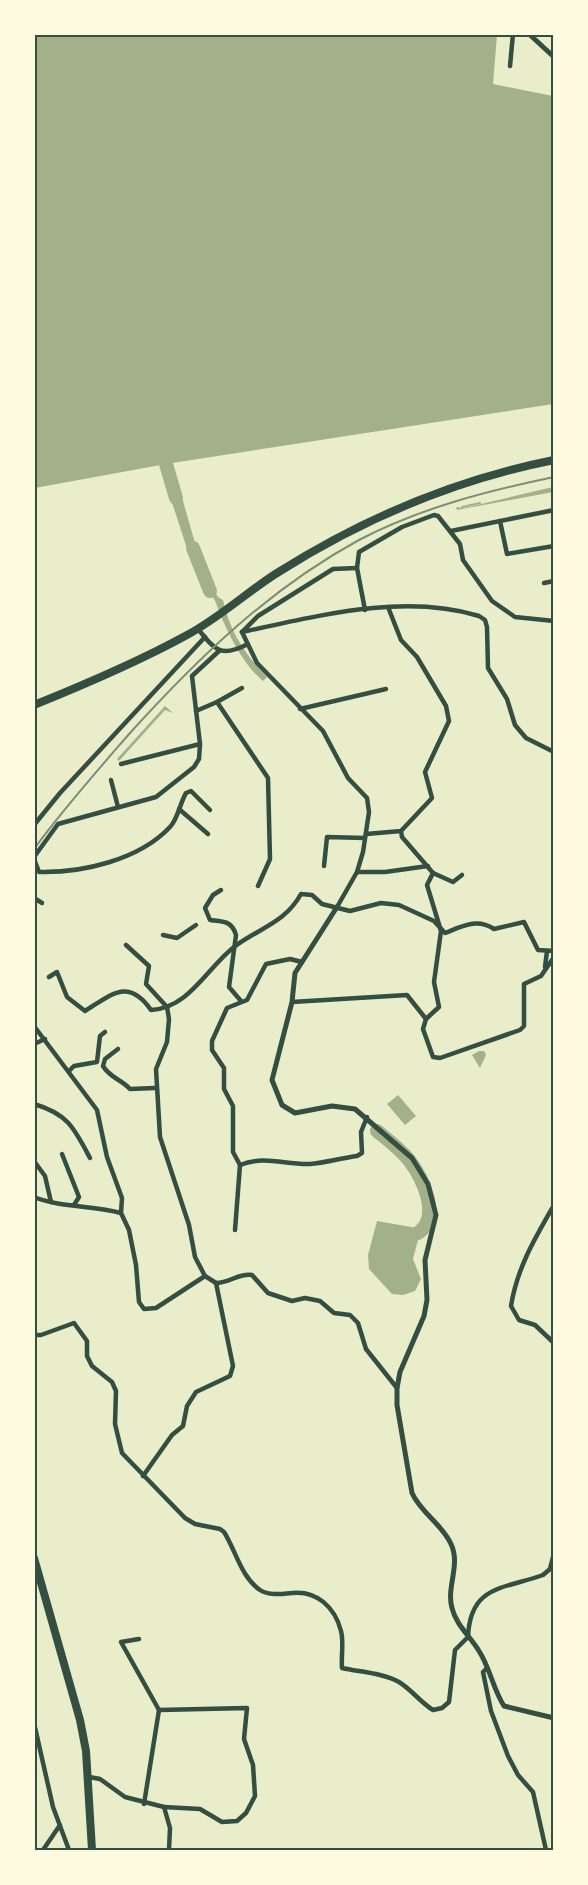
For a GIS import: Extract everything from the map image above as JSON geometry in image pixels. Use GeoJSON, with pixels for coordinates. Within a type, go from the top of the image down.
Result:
{"type":"FeatureCollection","features":[{"type":"Feature","properties":{"kind":"highway"},"geometry":{"type":"LineString","coordinates":[[34,705],[118,669],[198,629],[230,605],[348,530],[444,488],[512,468],[554,460]]}},
{"type":"Feature","properties":{"kind":"highway"},"geometry":{"type":"LineString","coordinates":[[34,1558],[80,1720],[89,1777],[92,1851]]}},
{"type":"Feature","properties":{"kind":"street"},"geometry":{"type":"LineString","coordinates":[[510,66],[513,34]]}},
{"type":"Feature","properties":{"kind":"street"},"geometry":{"type":"LineString","coordinates":[[529,34],[554,57]]}},
{"type":"Feature","properties":{"kind":"street"},"geometry":{"type":"LineString","coordinates":[[451,531],[554,510]]}},
{"type":"Feature","properties":{"kind":"street"},"geometry":{"type":"LineString","coordinates":[[365,610],[357,568],[359,552],[363,547],[402,527],[434,515],[438,516],[451,531],[460,544],[463,560],[498,605],[523,620],[554,621]]}},
{"type":"Feature","properties":{"kind":"street"},"geometry":{"type":"LineString","coordinates":[[500,520],[507,554],[554,546]]}},
{"type":"Feature","properties":{"kind":"street"},"geometry":{"type":"LineString","coordinates":[[242,633],[258,616],[333,569],[357,568]]}},
{"type":"Feature","properties":{"kind":"street"},"geometry":{"type":"LineString","coordinates":[[544,583],[554,581]]}},
{"type":"Feature","properties":{"kind":"street"},"geometry":{"type":"LineString","coordinates":[[242,633],[388,607],[424,605],[466,612],[485,620],[488,668],[507,699],[515,725],[526,738],[554,752]]}},
{"type":"Feature","properties":{"kind":"street"},"geometry":{"type":"LineString","coordinates":[[324,866],[327,837],[366,836],[401,831],[432,798],[425,772],[449,721],[446,706],[417,657],[401,640],[388,607]]}},
{"type":"Feature","properties":{"kind":"street"},"geometry":{"type":"LineString","coordinates":[[198,629],[219,651]]}},
{"type":"Feature","properties":{"kind":"street"},"geometry":{"type":"LineString","coordinates":[[242,633],[258,663],[323,731],[348,778],[367,798],[369,812],[357,872],[295,973],[292,1002],[272,1080],[282,1104],[295,1113],[332,1106],[355,1109],[412,1158],[428,1184],[436,1215],[425,1260],[427,1300],[424,1316],[400,1372],[397,1388],[397,1405],[412,1493],[417,1505],[451,1543],[455,1556],[451,1605],[455,1620],[487,1668],[504,1706],[554,1718]]}},
{"type":"Feature","properties":{"kind":"street"},"geometry":{"type":"LineString","coordinates":[[34,825],[205,637]]}},
{"type":"Feature","properties":{"kind":"street"},"geometry":{"type":"LineString","coordinates":[[210,810],[191,792],[186,793],[171,826],[127,855],[96,865],[61,872],[39,872],[34,858],[58,824],[156,797],[194,767],[199,759],[200,744],[192,676],[219,651],[235,651],[248,644]]}},
{"type":"Feature","properties":{"kind":"street"},"geometry":{"type":"LineString","coordinates":[[196,711],[242,688]]}},
{"type":"Feature","properties":{"kind":"street"},"geometry":{"type":"LineString","coordinates":[[300,709],[386,689]]}},
{"type":"Feature","properties":{"kind":"street"},"geometry":{"type":"LineString","coordinates":[[217,702],[268,778],[270,859],[258,886]]}},
{"type":"Feature","properties":{"kind":"street"},"geometry":{"type":"LineString","coordinates":[[121,764],[200,744]]}},
{"type":"Feature","properties":{"kind":"street"},"geometry":{"type":"LineString","coordinates":[[111,780],[118,807]]}},
{"type":"Feature","properties":{"kind":"street"},"geometry":{"type":"LineString","coordinates":[[178,808],[208,834]]}},
{"type":"Feature","properties":{"kind":"street"},"geometry":{"type":"LineString","coordinates":[[401,831],[402,837],[433,873],[453,882],[462,875]]}},
{"type":"Feature","properties":{"kind":"street"},"geometry":{"type":"LineString","coordinates":[[357,872],[386,872],[428,866]]}},
{"type":"Feature","properties":{"kind":"street"},"geometry":{"type":"LineString","coordinates":[[433,873],[427,885],[441,931],[434,982],[439,1007],[426,1019],[423,1029],[433,1058],[440,1058],[520,1030],[524,1026],[524,984],[541,976],[554,957]]}},
{"type":"Feature","properties":{"kind":"street"},"geometry":{"type":"LineString","coordinates":[[221,890],[213,895],[205,908],[210,920],[225,921],[234,929],[235,947],[229,987],[240,1001]]}},
{"type":"Feature","properties":{"kind":"street"},"geometry":{"type":"LineString","coordinates":[[49,977],[57,972],[67,997],[85,1011],[118,991],[128,990],[143,999],[151,1010],[167,1007],[203,981],[217,962],[235,947],[292,910],[301,894],[312,895],[322,904],[350,911],[381,903],[399,905],[434,921],[445,933],[469,923],[485,924],[495,929],[524,922],[538,950],[554,951]]}},
{"type":"Feature","properties":{"kind":"street"},"geometry":{"type":"LineString","coordinates":[[34,898],[42,903]]}},
{"type":"Feature","properties":{"kind":"street"},"geometry":{"type":"LineString","coordinates":[[163,935],[177,938],[196,925]]}},
{"type":"Feature","properties":{"kind":"street"},"geometry":{"type":"LineString","coordinates":[[126,945],[149,966],[146,984],[167,1007],[169,1031],[159,1057],[155,1088],[160,1137],[189,1225],[195,1257],[205,1276],[216,1283],[227,1283],[242,1274],[252,1275],[268,1293],[292,1301],[305,1298],[320,1301],[334,1313],[350,1315],[358,1323],[366,1348],[397,1388]]}},
{"type":"Feature","properties":{"kind":"street"},"geometry":{"type":"LineString","coordinates":[[545,970],[547,951]]}},
{"type":"Feature","properties":{"kind":"street"},"geometry":{"type":"LineString","coordinates":[[235,1230],[240,1166],[233,1152],[233,1106],[224,1089],[224,1068],[212,1050],[212,1041],[227,1008],[247,1000],[266,964],[290,959],[302,962]]}},
{"type":"Feature","properties":{"kind":"street"},"geometry":{"type":"LineString","coordinates":[[292,1002],[380,999],[398,994],[407,995],[426,1019]]}},
{"type":"Feature","properties":{"kind":"street"},"geometry":{"type":"LineString","coordinates":[[34,1026],[97,1110],[107,1157],[122,1198],[121,1212],[129,1230],[136,1265],[139,1302],[144,1309],[156,1308],[205,1276]]}},
{"type":"Feature","properties":{"kind":"street"},"geometry":{"type":"LineString","coordinates":[[69,1071],[74,1066],[97,1062],[100,1036],[105,1032]]}},
{"type":"Feature","properties":{"kind":"street"},"geometry":{"type":"LineString","coordinates":[[34,1044],[45,1039]]}},
{"type":"Feature","properties":{"kind":"street"},"geometry":{"type":"LineString","coordinates":[[118,1049],[105,1059],[104,1066],[109,1076],[124,1082],[130,1089],[155,1088]]}},
{"type":"Feature","properties":{"kind":"street"},"geometry":{"type":"LineString","coordinates":[[34,1104],[55,1110],[73,1126],[90,1158]]}},
{"type":"Feature","properties":{"kind":"street"},"geometry":{"type":"LineString","coordinates":[[240,1166],[252,1161],[272,1159],[309,1164],[357,1156],[362,1152],[361,1132],[367,1117]]}},
{"type":"Feature","properties":{"kind":"street"},"geometry":{"type":"LineString","coordinates":[[62,1154],[79,1197],[74,1206]]}},
{"type":"Feature","properties":{"kind":"street"},"geometry":{"type":"LineString","coordinates":[[34,1161],[45,1176],[51,1202]]}},
{"type":"Feature","properties":{"kind":"street"},"geometry":{"type":"LineString","coordinates":[[34,1197],[45,1203],[88,1208],[99,1206],[121,1212]]}},
{"type":"Feature","properties":{"kind":"street"},"geometry":{"type":"LineString","coordinates":[[554,1205],[528,1249],[514,1286],[511,1306],[519,1320],[535,1325],[554,1343]]}},
{"type":"Feature","properties":{"kind":"street"},"geometry":{"type":"LineString","coordinates":[[143,1476],[172,1435],[183,1426],[187,1406],[196,1392],[230,1376],[233,1366],[216,1283]]}},
{"type":"Feature","properties":{"kind":"street"},"geometry":{"type":"LineString","coordinates":[[34,1335],[41,1335],[74,1323],[82,1332],[92,1366],[112,1382],[116,1391],[115,1424],[122,1452],[143,1476],[185,1518],[195,1524],[224,1532],[240,1566],[258,1589],[265,1593],[301,1592],[318,1596],[336,1617],[342,1633],[342,1668],[387,1677],[401,1683],[420,1702],[433,1710],[442,1708],[449,1702],[455,1650],[468,1637],[469,1625],[480,1598],[491,1591],[543,1575],[550,1569],[554,1553]]}},
{"type":"Feature","properties":{"kind":"street"},"geometry":{"type":"LineString","coordinates":[[139,1639],[121,1642],[159,1710],[144,1804]]}},
{"type":"Feature","properties":{"kind":"street"},"geometry":{"type":"LineString","coordinates":[[487,1668],[483,1672],[491,1711],[508,1756],[518,1775],[533,1792],[546,1851]]}},
{"type":"Feature","properties":{"kind":"street"},"geometry":{"type":"LineString","coordinates":[[89,1777],[100,1779],[125,1797],[144,1804],[164,1808],[200,1809],[222,1822],[237,1821],[246,1813],[255,1796],[253,1765],[244,1739],[246,1708],[159,1710]]}},
{"type":"Feature","properties":{"kind":"street"},"geometry":{"type":"LineString","coordinates":[[34,1723],[60,1825],[69,1851]]}},
{"type":"Feature","properties":{"kind":"street"},"geometry":{"type":"LineString","coordinates":[[34,1746],[39,1739]]}},
{"type":"Feature","properties":{"kind":"street"},"geometry":{"type":"LineString","coordinates":[[164,1808],[170,1828],[169,1851]]}},
{"type":"Feature","properties":{"kind":"street"},"geometry":{"type":"LineString","coordinates":[[43,1851],[60,1825]]}},
{"type":"Feature","properties":{"kind":"shaded area"},"geometry":{"type":"Polygon","coordinates":[[[35,34],[497,35],[493,84],[553,96],[553,404],[166,464],[35,488],[35,34]]]}},
{"type":"Feature","properties":{"kind":"shaded area"},"geometry":{"type":"Polygon","coordinates":[[[177,480],[201,564],[193,567],[166,484],[177,480]]]}},
{"type":"Feature","properties":{"kind":"shaded area"},"geometry":{"type":"Polygon","coordinates":[[[553,487],[553,492],[457,510],[456,507],[464,508],[553,487]]]}},
{"type":"Feature","properties":{"kind":"shaded area"},"geometry":{"type":"Polygon","coordinates":[[[205,573],[218,597],[223,600],[239,642],[267,677],[263,681],[248,665],[235,645],[215,600],[198,576],[205,573]]]}},
{"type":"Feature","properties":{"kind":"shaded area"},"geometry":{"type":"Polygon","coordinates":[[[165,706],[173,713],[165,710],[119,761],[117,759],[165,706]]]}},
{"type":"Feature","properties":{"kind":"shaded area"},"geometry":{"type":"Polygon","coordinates":[[[484,1051],[486,1055],[480,1068],[472,1055],[484,1051]]]}},
{"type":"Feature","properties":{"kind":"shaded area"},"geometry":{"type":"Polygon","coordinates":[[[398,1095],[416,1116],[405,1125],[387,1104],[398,1095]]]}},
{"type":"Feature","properties":{"kind":"shaded area"},"geometry":{"type":"Polygon","coordinates":[[[377,1221],[417,1228],[419,1236],[413,1259],[421,1279],[415,1291],[403,1295],[392,1294],[369,1269],[368,1255],[377,1221]]]}},
{"type":"Feature","properties":{"kind":"waterway"},"geometry":{"type":"LineString","coordinates":[[166,464],[176,498]]}},
{"type":"Feature","properties":{"kind":"waterway"},"geometry":{"type":"LineString","coordinates":[[462,507],[480,503]]}},
{"type":"Feature","properties":{"kind":"waterway"},"geometry":{"type":"LineString","coordinates":[[193,548],[210,591]]}},
{"type":"Feature","properties":{"kind":"waterway"},"geometry":{"type":"LineString","coordinates":[[377,1131],[409,1160],[424,1186],[429,1217],[425,1226],[418,1233]]}},
{"type":"Feature","properties":{"kind":"railway"},"geometry":{"type":"LineString","coordinates":[[34,849],[105,761],[182,678],[236,627],[295,580],[359,540],[406,519],[479,495],[554,477]]}}]}
